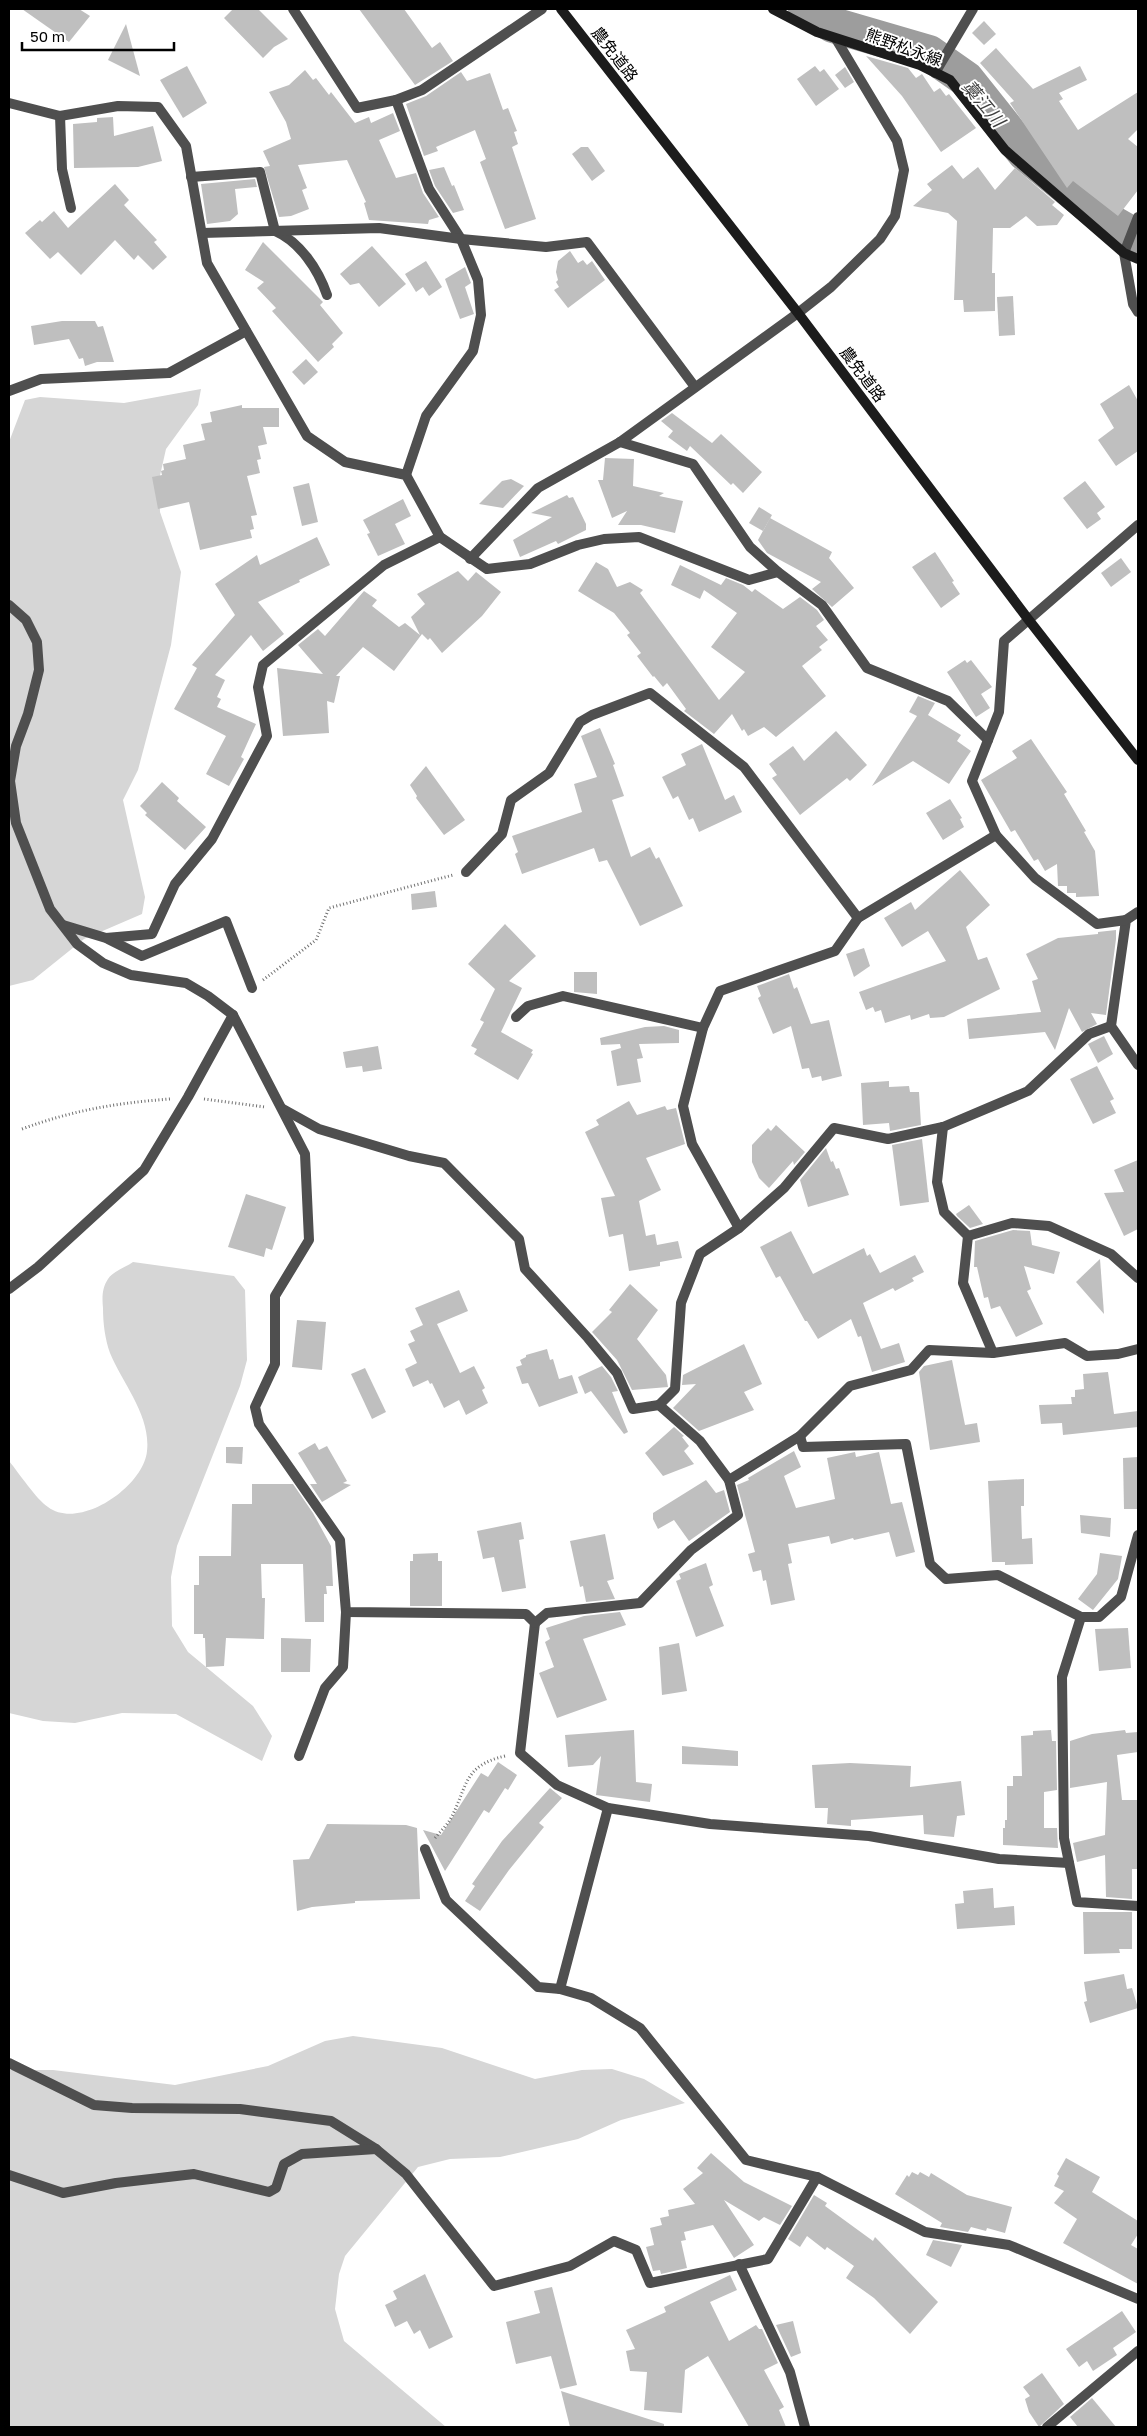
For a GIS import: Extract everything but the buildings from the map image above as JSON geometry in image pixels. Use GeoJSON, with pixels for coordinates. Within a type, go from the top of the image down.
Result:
{"type":"FeatureCollection","features":[{"type":"Feature","properties":{"kind":"street"},"geometry":{"type":"LineString","coordinates":[[293,9],[358,108],[396,100],[422,90],[542,9]]}},
{"type":"Feature","properties":{"kind":"street","name":"農免道路"},"geometry":{"type":"LineString","coordinates":[[561,9],[798,313],[1028,619],[1138,760]]}},
{"type":"Feature","properties":{"kind":"street","name":"熊野松永線"},"geometry":{"type":"LineString","coordinates":[[773,9],[816,32],[938,69],[950,80],[1005,150],[1124,253],[1138,259]]}},
{"type":"Feature","properties":{"kind":"street"},"geometry":{"type":"LineString","coordinates":[[938,69],[973,9]]}},
{"type":"Feature","properties":{"kind":"street"},"geometry":{"type":"LineString","coordinates":[[470,559],[538,488],[620,442],[798,313],[831,287],[880,239],[895,216],[904,170],[897,141],[836,38]]}},
{"type":"Feature","properties":{"kind":"street"},"geometry":{"type":"LineString","coordinates":[[396,100],[429,188],[460,239],[478,280],[481,315],[473,351],[426,416],[406,475],[440,537],[487,569],[530,564],[578,545],[604,539],[639,537],[749,580],[778,572]]}},
{"type":"Feature","properties":{"kind":"street"},"geometry":{"type":"LineString","coordinates":[[9,103],[60,116],[118,106],[158,107],[186,146],[207,263],[307,436],[345,462],[406,475]]}},
{"type":"Feature","properties":{"kind":"street"},"geometry":{"type":"LineString","coordinates":[[60,116],[62,169],[71,208]]}},
{"type":"Feature","properties":{"kind":"street"},"geometry":{"type":"LineString","coordinates":[[192,177],[260,172],[275,231]]}},
{"type":"Feature","properties":{"kind":"street"},"geometry":{"type":"LineString","coordinates":[[1138,217],[1124,253],[1133,304],[1138,312]]}},
{"type":"Feature","properties":{"kind":"street"},"geometry":{"type":"LineString","coordinates":[[202,234],[379,228],[460,239],[546,247],[587,242],[695,387]]}},
{"type":"Feature","properties":{"kind":"street"},"geometry":{"type":"LineString","coordinates":[[275,231],[287,236],[320,274],[327,294]]}},
{"type":"Feature","properties":{"kind":"street"},"geometry":{"type":"LineString","coordinates":[[9,391],[42,379],[169,374],[246,331]]}},
{"type":"Feature","properties":{"kind":"street"},"geometry":{"type":"LineString","coordinates":[[620,442],[693,464],[750,547],[778,572],[822,605],[867,668],[948,702],[988,740]]}},
{"type":"Feature","properties":{"kind":"street"},"geometry":{"type":"LineString","coordinates":[[1138,525],[1004,641],[999,712],[972,780],[996,835],[1035,878],[1097,924],[1126,920],[1138,912]]}},
{"type":"Feature","properties":{"kind":"street"},"geometry":{"type":"LineString","coordinates":[[106,938],[152,934],[175,884],[212,839],[267,736],[258,687],[263,665],[384,565],[440,537]]}},
{"type":"Feature","properties":{"kind":"street"},"geometry":{"type":"LineString","coordinates":[[9,605],[26,620],[37,642],[39,670],[28,714],[16,746],[10,781],[16,823],[50,909],[77,944],[103,963],[131,974],[186,984],[208,996],[233,1015],[305,1154],[309,1240],[275,1296],[275,1364],[255,1407],[259,1424],[340,1540],[346,1612],[343,1667],[325,1688],[299,1756]]}},
{"type":"Feature","properties":{"kind":"street"},"geometry":{"type":"LineString","coordinates":[[466,872],[502,834],[511,800],[549,773],[580,722],[592,715],[650,693],[744,767],[858,918]]}},
{"type":"Feature","properties":{"kind":"street"},"geometry":{"type":"LineString","coordinates":[[739,1228],[692,1144],[683,1106],[703,1028],[720,991],[835,951],[858,918],[996,835]]}},
{"type":"Feature","properties":{"kind":"street"},"geometry":{"type":"LineString","coordinates":[[1126,920],[1111,1026],[1138,1065]]}},
{"type":"Feature","properties":{"kind":"street"},"geometry":{"type":"LineString","coordinates":[[62,925],[106,938],[142,956],[226,921],[252,988]]}},
{"type":"Feature","properties":{"kind":"street"},"geometry":{"type":"LineString","coordinates":[[516,1017],[528,1006],[563,996],[703,1028]]}},
{"type":"Feature","properties":{"kind":"street"},"geometry":{"type":"LineString","coordinates":[[9,1288],[38,1267],[144,1170],[188,1097],[233,1015]]}},
{"type":"Feature","properties":{"kind":"street"},"geometry":{"type":"LineString","coordinates":[[283,1109],[319,1129],[409,1156],[444,1163],[519,1239],[526,1269],[617,1373],[633,1409],[659,1405],[675,1389],[681,1303],[700,1254],[739,1228],[784,1188],[834,1128],[888,1139],[943,1127],[1028,1091],[1089,1034],[1111,1026]]}},
{"type":"Feature","properties":{"kind":"street"},"geometry":{"type":"LineString","coordinates":[[943,1127],[937,1182],[944,1212],[968,1236]]}},
{"type":"Feature","properties":{"kind":"street"},"geometry":{"type":"LineString","coordinates":[[968,1236],[1012,1223],[1049,1226],[1111,1254],[1138,1278]]}},
{"type":"Feature","properties":{"kind":"street"},"geometry":{"type":"LineString","coordinates":[[968,1236],[963,1283],[993,1353]]}},
{"type":"Feature","properties":{"kind":"street"},"geometry":{"type":"LineString","coordinates":[[729,1480],[800,1436],[850,1386],[911,1370],[929,1350],[993,1353],[1065,1343],[1087,1356],[1118,1354],[1138,1349]]}},
{"type":"Feature","properties":{"kind":"street"},"geometry":{"type":"LineString","coordinates":[[659,1405],[700,1442],[729,1480],[738,1515],[691,1550],[640,1603],[547,1613],[535,1623],[520,1752],[558,1785],[608,1808],[710,1824],[869,1836],[999,1859],[1069,1863]]}},
{"type":"Feature","properties":{"kind":"street"},"geometry":{"type":"LineString","coordinates":[[800,1436],[803,1447],[906,1444],[930,1564],[946,1579],[998,1575],[1081,1617],[1099,1617],[1122,1597],[1138,1535]]}},
{"type":"Feature","properties":{"kind":"street"},"geometry":{"type":"LineString","coordinates":[[346,1612],[526,1614],[535,1623]]}},
{"type":"Feature","properties":{"kind":"street"},"geometry":{"type":"LineString","coordinates":[[1081,1617],[1062,1677],[1064,1838],[1077,1902],[1138,1906]]}},
{"type":"Feature","properties":{"kind":"street"},"geometry":{"type":"LineString","coordinates":[[560,1989],[608,1808]]}},
{"type":"Feature","properties":{"kind":"street"},"geometry":{"type":"LineString","coordinates":[[425,1849],[446,1900],[538,1987],[560,1989],[591,1998],[640,2028],[746,2160],[818,2177],[925,2232],[1009,2245],[1138,2299]]}},
{"type":"Feature","properties":{"kind":"street"},"geometry":{"type":"LineString","coordinates":[[9,2063],[94,2105],[132,2108],[240,2108],[288,2113],[331,2121],[376,2149],[406,2174],[494,2286],[570,2266],[614,2241],[636,2250],[650,2283],[768,2259],[818,2177]]}},
{"type":"Feature","properties":{"kind":"street"},"geometry":{"type":"LineString","coordinates":[[9,2175],[63,2193],[116,2182],[194,2174],[269,2192],[276,2188],[284,2164],[302,2154],[376,2149]]}},
{"type":"Feature","properties":{"kind":"street"},"geometry":{"type":"LineString","coordinates":[[739,2264],[790,2372],[805,2427]]}},
{"type":"Feature","properties":{"kind":"street"},"geometry":{"type":"LineString","coordinates":[[1048,2427],[1138,2351]]}},
{"type":"Feature","properties":{"kind":"path"},"geometry":{"type":"LineString","coordinates":[[252,988],[316,940],[329,908],[466,872]]}},
{"type":"Feature","properties":{"kind":"path"},"geometry":{"type":"LineString","coordinates":[[22,1129],[64,1114],[122,1103],[188,1097],[283,1109]]}},
{"type":"Feature","properties":{"kind":"path"},"geometry":{"type":"LineString","coordinates":[[425,1849],[449,1820],[469,1776],[488,1760],[520,1752]]}},
{"type":"Feature","properties":{"kind":"shaded area"},"geometry":{"type":"Polygon","coordinates":[[[201,389],[198,405],[166,449],[159,480],[160,512],[181,572],[171,645],[138,770],[123,800],[145,897],[142,914],[84,939],[33,980],[9,986],[9,442],[25,400],[40,397],[124,403],[201,389]]]}},
{"type":"Feature","properties":{"kind":"shaded area"},"geometry":{"type":"Polygon","coordinates":[[[133,1262],[234,1276],[245,1290],[247,1360],[240,1386],[177,1546],[171,1577],[172,1626],[188,1652],[253,1706],[272,1736],[262,1761],[176,1714],[122,1713],[75,1723],[43,1721],[9,1713],[9,1461],[43,1503],[61,1513],[77,1513],[93,1509],[123,1490],[135,1478],[143,1464],[147,1451],[145,1425],[135,1400],[110,1353],[103,1314],[103,1293],[106,1282],[110,1276],[133,1262]]]}},
{"type":"Feature","properties":{"kind":"shaded area"},"geometry":{"type":"Polygon","coordinates":[[[353,2036],[442,2048],[535,2079],[582,2070],[612,2069],[644,2079],[685,2103],[621,2120],[578,2139],[500,2157],[450,2159],[418,2167],[345,2256],[339,2274],[335,2309],[344,2341],[446,2427],[9,2427],[9,2070],[53,2070],[175,2085],[268,2066],[325,2041],[353,2036]]]}},
{"type":"Feature","properties":{"kind":"waterway","name":"藁江川"},"geometry":{"type":"LineString","coordinates":[[806,9],[833,25],[929,53],[966,79],[1025,153],[1110,222],[1138,238]]}}]}
